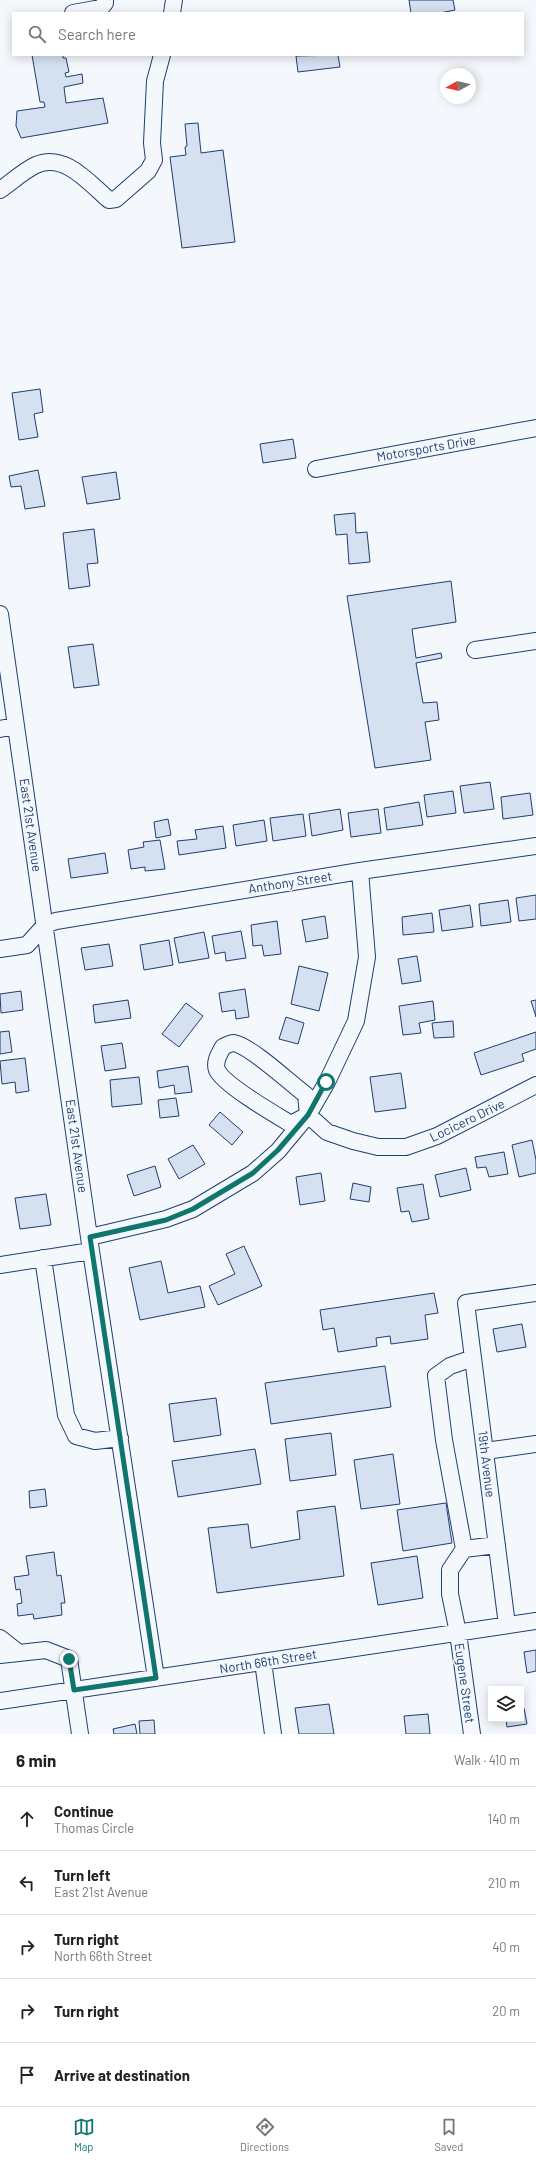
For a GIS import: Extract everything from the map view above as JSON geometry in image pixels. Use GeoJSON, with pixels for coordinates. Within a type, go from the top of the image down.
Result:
{"type":"FeatureCollection","features":[{"type":"Feature","properties":{"kind":"street"},"geometry":{"type":"LineString","coordinates":[[79,12],[101,8],[105,3],[105,0]]}},
{"type":"Feature","properties":{"kind":"street"},"geometry":{"type":"LineString","coordinates":[[172,12],[174,0]]}},
{"type":"Feature","properties":{"kind":"street"},"geometry":{"type":"LineString","coordinates":[[0,190],[30,168],[45,161],[60,163],[75,170],[109,200],[116,199],[148,171],[154,160],[152,143],[155,81],[162,56]]}},
{"type":"Feature","properties":{"kind":"street","name":"Motorsports Drive"},"geometry":{"type":"LineString","coordinates":[[316,469],[536,428]]}},
{"type":"Feature","properties":{"kind":"street","name":"East 21st Avenue"},"geometry":{"type":"LineString","coordinates":[[0,614],[90,1244],[156,1678]]}},
{"type":"Feature","properties":{"kind":"street"},"geometry":{"type":"LineString","coordinates":[[475,650],[536,641]]}},
{"type":"Feature","properties":{"kind":"street"},"geometry":{"type":"LineString","coordinates":[[0,728],[16,726]]}},
{"type":"Feature","properties":{"kind":"street","name":"Anthony Street"},"geometry":{"type":"LineString","coordinates":[[45,925],[56,920],[360,871],[536,846]]}},
{"type":"Feature","properties":{"kind":"street"},"geometry":{"type":"LineString","coordinates":[[0,1265],[43,1258],[166,1220],[193,1209],[253,1173],[278,1150],[308,1115],[356,1021],[367,957],[360,871]]}},
{"type":"Feature","properties":{"kind":"street"},"geometry":{"type":"LineString","coordinates":[[0,949],[27,945],[45,925]]}},
{"type":"Feature","properties":{"kind":"street"},"geometry":{"type":"LineString","coordinates":[[233,1043],[242,1046],[270,1066],[306,1095],[308,1115],[291,1124],[253,1101],[217,1070],[217,1058],[223,1047],[233,1043]]}},
{"type":"Feature","properties":{"kind":"street","name":"Locicero Drive"},"geometry":{"type":"LineString","coordinates":[[308,1115],[327,1132],[353,1141],[378,1146],[406,1147],[437,1136],[536,1085]]}},
{"type":"Feature","properties":{"kind":"street"},"geometry":{"type":"LineString","coordinates":[[43,1258],[66,1415],[76,1436],[95,1441],[120,1438]]}},
{"type":"Feature","properties":{"kind":"street","name":"19th Avenue"},"geometry":{"type":"LineString","coordinates":[[507,1626],[466,1303],[536,1293]]}},
{"type":"Feature","properties":{"kind":"street"},"geometry":{"type":"LineString","coordinates":[[473,1358],[450,1366],[436,1376],[444,1440],[464,1549],[497,1545]]}},
{"type":"Feature","properties":{"kind":"street"},"geometry":{"type":"LineString","coordinates":[[485,1451],[536,1444]]}},
{"type":"Feature","properties":{"kind":"street","name":"Eugene Street"},"geometry":{"type":"LineString","coordinates":[[464,1549],[450,1570],[450,1594],[458,1633],[472,1734]]}},
{"type":"Feature","properties":{"kind":"street","name":"North 66th Street"},"geometry":{"type":"LineString","coordinates":[[0,1701],[536,1621]]}},
{"type":"Feature","properties":{"kind":"street"},"geometry":{"type":"LineString","coordinates":[[0,1638],[19,1653]]}},
{"type":"Feature","properties":{"kind":"street"},"geometry":{"type":"LineString","coordinates":[[0,1655],[46,1650],[69,1659],[80,1734]]}},
{"type":"Feature","properties":{"kind":"street"},"geometry":{"type":"LineString","coordinates":[[263,1662],[273,1734]]}},
{"type":"Feature","properties":{"kind":"building"},"geometry":{"type":"Polygon","coordinates":[[[409,0],[453,0],[455,10],[445,12],[411,12],[409,0]]]}},
{"type":"Feature","properties":{"kind":"building"},"geometry":{"type":"Polygon","coordinates":[[[32,56],[63,56],[63,58],[66,58],[69,72],[65,73],[66,77],[82,74],[83,83],[64,87],[66,103],[103,98],[108,123],[21,138],[16,126],[17,111],[45,107],[44,102],[40,102],[32,56]]]}},
{"type":"Feature","properties":{"kind":"building"},"geometry":{"type":"Polygon","coordinates":[[[296,56],[338,56],[340,67],[298,72],[296,56]]]}},
{"type":"Feature","properties":{"kind":"building"},"geometry":{"type":"Polygon","coordinates":[[[198,123],[201,153],[223,150],[235,242],[182,248],[170,157],[186,155],[185,147],[187,146],[185,124],[198,123]]]}},
{"type":"Feature","properties":{"kind":"building"},"geometry":{"type":"Polygon","coordinates":[[[40,389],[43,412],[34,414],[38,437],[19,440],[12,393],[40,389]]]}},
{"type":"Feature","properties":{"kind":"building"},"geometry":{"type":"Polygon","coordinates":[[[293,439],[296,458],[263,463],[260,444],[293,439]]]}},
{"type":"Feature","properties":{"kind":"building"},"geometry":{"type":"Polygon","coordinates":[[[38,470],[45,506],[25,509],[21,486],[11,487],[9,476],[38,470]]]}},
{"type":"Feature","properties":{"kind":"building"},"geometry":{"type":"Polygon","coordinates":[[[116,472],[120,499],[87,504],[82,477],[116,472]]]}},
{"type":"Feature","properties":{"kind":"building"},"geometry":{"type":"Polygon","coordinates":[[[355,513],[356,533],[367,532],[370,562],[349,564],[347,534],[336,535],[334,515],[355,513]]]}},
{"type":"Feature","properties":{"kind":"building"},"geometry":{"type":"Polygon","coordinates":[[[94,529],[98,563],[87,564],[90,586],[69,589],[63,533],[94,529]]]}},
{"type":"Feature","properties":{"kind":"building"},"geometry":{"type":"Polygon","coordinates":[[[451,581],[456,622],[412,629],[416,658],[441,653],[442,658],[416,663],[423,703],[437,702],[439,720],[425,722],[431,760],[375,768],[347,596],[451,581]]]}},
{"type":"Feature","properties":{"kind":"building"},"geometry":{"type":"Polygon","coordinates":[[[93,644],[99,685],[74,688],[68,647],[93,644]]]}},
{"type":"Feature","properties":{"kind":"building"},"geometry":{"type":"Polygon","coordinates":[[[490,782],[494,809],[464,813],[460,786],[490,782]]]}},
{"type":"Feature","properties":{"kind":"building"},"geometry":{"type":"Polygon","coordinates":[[[453,791],[456,813],[427,817],[424,795],[453,791]]]}},
{"type":"Feature","properties":{"kind":"building"},"geometry":{"type":"Polygon","coordinates":[[[530,793],[533,815],[503,819],[501,797],[530,793]]]}},
{"type":"Feature","properties":{"kind":"building"},"geometry":{"type":"Polygon","coordinates":[[[419,802],[423,825],[387,830],[384,808],[419,802]]]}},
{"type":"Feature","properties":{"kind":"building"},"geometry":{"type":"Polygon","coordinates":[[[340,809],[343,830],[312,836],[309,814],[340,809]]]}},
{"type":"Feature","properties":{"kind":"building"},"geometry":{"type":"Polygon","coordinates":[[[378,809],[381,833],[351,837],[348,813],[378,809]]]}},
{"type":"Feature","properties":{"kind":"building"},"geometry":{"type":"Polygon","coordinates":[[[303,814],[306,836],[273,841],[270,818],[303,814]]]}},
{"type":"Feature","properties":{"kind":"building"},"geometry":{"type":"Polygon","coordinates":[[[168,819],[171,835],[156,838],[154,822],[168,819]]]}},
{"type":"Feature","properties":{"kind":"building"},"geometry":{"type":"Polygon","coordinates":[[[264,820],[267,841],[236,846],[233,825],[264,820]]]}},
{"type":"Feature","properties":{"kind":"building"},"geometry":{"type":"Polygon","coordinates":[[[223,826],[226,848],[179,855],[177,841],[197,839],[195,830],[223,826]]]}},
{"type":"Feature","properties":{"kind":"building"},"geometry":{"type":"Polygon","coordinates":[[[160,840],[165,869],[145,871],[145,867],[131,869],[128,850],[144,847],[143,842],[160,840]]]}},
{"type":"Feature","properties":{"kind":"building"},"geometry":{"type":"Polygon","coordinates":[[[105,853],[108,873],[71,878],[68,859],[105,853]]]}},
{"type":"Feature","properties":{"kind":"building"},"geometry":{"type":"Polygon","coordinates":[[[536,895],[536,919],[519,921],[516,898],[536,895]]]}},
{"type":"Feature","properties":{"kind":"building"},"geometry":{"type":"Polygon","coordinates":[[[508,900],[511,922],[481,926],[479,904],[508,900]]]}},
{"type":"Feature","properties":{"kind":"building"},"geometry":{"type":"Polygon","coordinates":[[[470,905],[473,927],[442,931],[439,910],[470,905]]]}},
{"type":"Feature","properties":{"kind":"building"},"geometry":{"type":"Polygon","coordinates":[[[432,913],[434,932],[403,935],[402,917],[432,913]]]}},
{"type":"Feature","properties":{"kind":"building"},"geometry":{"type":"Polygon","coordinates":[[[325,916],[328,938],[306,942],[302,920],[325,916]]]}},
{"type":"Feature","properties":{"kind":"building"},"geometry":{"type":"Polygon","coordinates":[[[277,921],[281,954],[264,956],[262,945],[253,946],[251,925],[277,921]]]}},
{"type":"Feature","properties":{"kind":"building"},"geometry":{"type":"Polygon","coordinates":[[[241,931],[246,958],[226,961],[225,952],[215,954],[212,936],[241,931]]]}},
{"type":"Feature","properties":{"kind":"building"},"geometry":{"type":"Polygon","coordinates":[[[204,932],[209,958],[179,963],[174,938],[204,932]]]}},
{"type":"Feature","properties":{"kind":"building"},"geometry":{"type":"Polygon","coordinates":[[[169,940],[173,965],[144,970],[140,945],[169,940]]]}},
{"type":"Feature","properties":{"kind":"building"},"geometry":{"type":"Polygon","coordinates":[[[109,944],[113,966],[85,970],[81,948],[109,944]]]}},
{"type":"Feature","properties":{"kind":"building"},"geometry":{"type":"Polygon","coordinates":[[[417,956],[421,981],[402,984],[398,959],[417,956]]]}},
{"type":"Feature","properties":{"kind":"building"},"geometry":{"type":"Polygon","coordinates":[[[299,966],[328,973],[319,1011],[291,1004],[299,966]]]}},
{"type":"Feature","properties":{"kind":"building"},"geometry":{"type":"Polygon","coordinates":[[[245,989],[249,1017],[236,1019],[235,1010],[222,1012],[219,993],[245,989]]]}},
{"type":"Feature","properties":{"kind":"building"},"geometry":{"type":"Polygon","coordinates":[[[21,991],[23,1010],[1,1013],[0,994],[21,991]]]}},
{"type":"Feature","properties":{"kind":"building"},"geometry":{"type":"Polygon","coordinates":[[[128,1000],[131,1018],[95,1023],[93,1005],[128,1000]]]}},
{"type":"Feature","properties":{"kind":"building"},"geometry":{"type":"Polygon","coordinates":[[[536,1000],[536,1017],[531,1001],[536,1000]]]}},
{"type":"Feature","properties":{"kind":"building"},"geometry":{"type":"Polygon","coordinates":[[[433,1001],[435,1020],[419,1023],[421,1033],[403,1035],[399,1006],[433,1001]]]}},
{"type":"Feature","properties":{"kind":"building"},"geometry":{"type":"Polygon","coordinates":[[[186,1003],[203,1016],[179,1047],[162,1034],[186,1003]]]}},
{"type":"Feature","properties":{"kind":"building"},"geometry":{"type":"Polygon","coordinates":[[[286,1017],[304,1023],[298,1044],[279,1039],[286,1017]]]}},
{"type":"Feature","properties":{"kind":"building"},"geometry":{"type":"Polygon","coordinates":[[[453,1021],[454,1037],[434,1038],[432,1023],[453,1021]]]}},
{"type":"Feature","properties":{"kind":"building"},"geometry":{"type":"Polygon","coordinates":[[[9,1031],[12,1052],[0,1054],[0,1032],[9,1031]]]}},
{"type":"Feature","properties":{"kind":"building"},"geometry":{"type":"Polygon","coordinates":[[[536,1032],[536,1049],[522,1054],[524,1061],[481,1075],[474,1053],[536,1032]]]}},
{"type":"Feature","properties":{"kind":"building"},"geometry":{"type":"Polygon","coordinates":[[[122,1043],[126,1068],[105,1071],[101,1046],[122,1043]]]}},
{"type":"Feature","properties":{"kind":"building"},"geometry":{"type":"Polygon","coordinates":[[[25,1058],[29,1091],[16,1093],[15,1082],[2,1084],[0,1061],[25,1058]]]}},
{"type":"Feature","properties":{"kind":"building"},"geometry":{"type":"Polygon","coordinates":[[[188,1066],[192,1092],[175,1094],[174,1085],[159,1088],[157,1071],[188,1066]]]}},
{"type":"Feature","properties":{"kind":"building"},"geometry":{"type":"Polygon","coordinates":[[[401,1073],[406,1108],[375,1112],[370,1077],[401,1073]]]}},
{"type":"Feature","properties":{"kind":"building"},"geometry":{"type":"Polygon","coordinates":[[[139,1077],[142,1104],[112,1107],[110,1080],[139,1077]]]}},
{"type":"Feature","properties":{"kind":"building"},"geometry":{"type":"Polygon","coordinates":[[[176,1098],[179,1116],[160,1118],[158,1100],[176,1098]]]}},
{"type":"Feature","properties":{"kind":"building"},"geometry":{"type":"Polygon","coordinates":[[[220,1112],[243,1132],[232,1145],[209,1125],[220,1112]]]}},
{"type":"Feature","properties":{"kind":"building"},"geometry":{"type":"Polygon","coordinates":[[[532,1140],[536,1160],[536,1173],[519,1177],[512,1145],[532,1140]]]}},
{"type":"Feature","properties":{"kind":"building"},"geometry":{"type":"Polygon","coordinates":[[[193,1145],[205,1164],[179,1179],[168,1159],[193,1145]]]}},
{"type":"Feature","properties":{"kind":"building"},"geometry":{"type":"Polygon","coordinates":[[[504,1152],[508,1174],[489,1177],[486,1167],[477,1168],[475,1157],[504,1152]]]}},
{"type":"Feature","properties":{"kind":"building"},"geometry":{"type":"Polygon","coordinates":[[[155,1166],[161,1187],[134,1196],[127,1175],[155,1166]]]}},
{"type":"Feature","properties":{"kind":"building"},"geometry":{"type":"Polygon","coordinates":[[[466,1168],[471,1190],[440,1197],[435,1175],[466,1168]]]}},
{"type":"Feature","properties":{"kind":"building"},"geometry":{"type":"Polygon","coordinates":[[[321,1173],[325,1201],[300,1205],[296,1177],[321,1173]]]}},
{"type":"Feature","properties":{"kind":"building"},"geometry":{"type":"Polygon","coordinates":[[[353,1183],[371,1187],[369,1202],[350,1199],[353,1183]]]}},
{"type":"Feature","properties":{"kind":"building"},"geometry":{"type":"Polygon","coordinates":[[[423,1184],[429,1219],[412,1222],[409,1211],[401,1212],[397,1188],[423,1184]]]}},
{"type":"Feature","properties":{"kind":"building"},"geometry":{"type":"Polygon","coordinates":[[[46,1194],[51,1225],[20,1229],[15,1198],[46,1194]]]}},
{"type":"Feature","properties":{"kind":"building"},"geometry":{"type":"Polygon","coordinates":[[[244,1246],[262,1286],[218,1305],[209,1286],[235,1274],[226,1254],[244,1246]]]}},
{"type":"Feature","properties":{"kind":"building"},"geometry":{"type":"Polygon","coordinates":[[[161,1261],[168,1293],[200,1286],[205,1307],[140,1320],[129,1268],[161,1261]]]}},
{"type":"Feature","properties":{"kind":"building"},"geometry":{"type":"Polygon","coordinates":[[[434,1293],[438,1313],[425,1315],[428,1339],[391,1344],[390,1336],[376,1338],[377,1346],[338,1352],[334,1328],[323,1330],[320,1310],[434,1293]]]}},
{"type":"Feature","properties":{"kind":"building"},"geometry":{"type":"Polygon","coordinates":[[[522,1324],[526,1347],[497,1352],[493,1329],[522,1324]]]}},
{"type":"Feature","properties":{"kind":"building"},"geometry":{"type":"Polygon","coordinates":[[[385,1366],[391,1407],[271,1424],[265,1383],[385,1366]]]}},
{"type":"Feature","properties":{"kind":"building"},"geometry":{"type":"Polygon","coordinates":[[[216,1398],[221,1435],[174,1442],[169,1404],[216,1398]]]}},
{"type":"Feature","properties":{"kind":"building"},"geometry":{"type":"Polygon","coordinates":[[[331,1433],[336,1475],[290,1481],[285,1439],[331,1433]]]}},
{"type":"Feature","properties":{"kind":"building"},"geometry":{"type":"Polygon","coordinates":[[[255,1449],[261,1484],[178,1497],[172,1461],[255,1449]]]}},
{"type":"Feature","properties":{"kind":"building"},"geometry":{"type":"Polygon","coordinates":[[[393,1454],[400,1504],[361,1509],[354,1460],[393,1454]]]}},
{"type":"Feature","properties":{"kind":"building"},"geometry":{"type":"Polygon","coordinates":[[[45,1489],[47,1506],[30,1508],[29,1491],[45,1489]]]}},
{"type":"Feature","properties":{"kind":"building"},"geometry":{"type":"Polygon","coordinates":[[[446,1503],[452,1543],[403,1551],[397,1510],[446,1503]]]}},
{"type":"Feature","properties":{"kind":"building"},"geometry":{"type":"Polygon","coordinates":[[[335,1506],[344,1576],[217,1593],[208,1528],[248,1524],[251,1548],[300,1539],[297,1511],[335,1506]]]}},
{"type":"Feature","properties":{"kind":"building"},"geometry":{"type":"Polygon","coordinates":[[[54,1552],[57,1576],[61,1575],[65,1603],[61,1603],[62,1615],[34,1619],[33,1614],[18,1616],[17,1604],[22,1603],[20,1589],[16,1590],[14,1577],[29,1575],[26,1556],[54,1552]]]}},
{"type":"Feature","properties":{"kind":"building"},"geometry":{"type":"Polygon","coordinates":[[[417,1556],[423,1598],[378,1605],[371,1563],[417,1556]]]}},
{"type":"Feature","properties":{"kind":"building"},"geometry":{"type":"Polygon","coordinates":[[[536,1650],[536,1671],[527,1673],[524,1652],[536,1650]]]}},
{"type":"Feature","properties":{"kind":"building"},"geometry":{"type":"Polygon","coordinates":[[[329,1704],[334,1734],[299,1734],[295,1708],[329,1704]]]}},
{"type":"Feature","properties":{"kind":"building"},"geometry":{"type":"Polygon","coordinates":[[[524,1708],[527,1724],[507,1727],[506,1722],[524,1722],[524,1708]]]}},
{"type":"Feature","properties":{"kind":"building"},"geometry":{"type":"Polygon","coordinates":[[[428,1714],[430,1734],[406,1734],[404,1716],[428,1714]]]}},
{"type":"Feature","properties":{"kind":"building"},"geometry":{"type":"Polygon","coordinates":[[[154,1720],[155,1734],[140,1734],[139,1721],[154,1720]]]}},
{"type":"Feature","properties":{"kind":"building"},"geometry":{"type":"Polygon","coordinates":[[[135,1724],[137,1734],[114,1734],[113,1729],[135,1724]]]}},
{"type":"Feature","properties":{"kind":"route"},"geometry":{"type":"LineString","coordinates":[[69,1659],[74,1690],[156,1678],[90,1237],[166,1220],[193,1209],[253,1173],[278,1150],[308,1115],[326,1082]]}}]}
